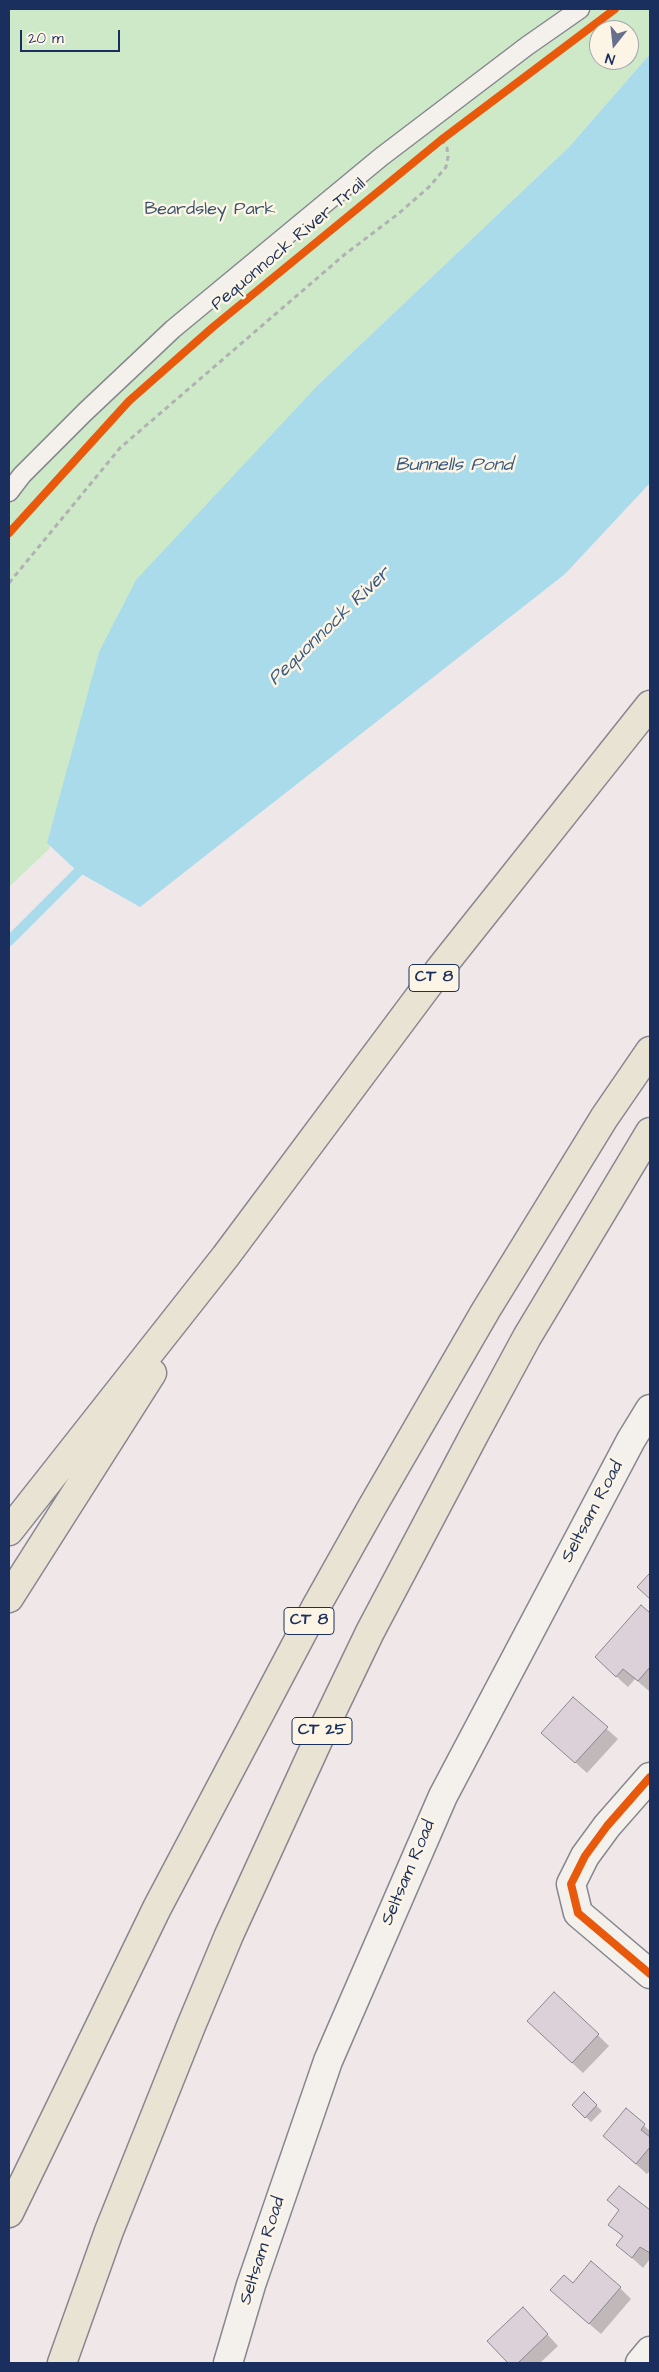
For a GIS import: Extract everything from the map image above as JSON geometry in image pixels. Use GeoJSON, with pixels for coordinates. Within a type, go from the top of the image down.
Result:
{"type":"FeatureCollection","features":[{"type":"Feature","properties":{"kind":"highway","name":"CT 8"},"geometry":{"type":"LineString","coordinates":[[9,1531],[226,1258],[440,969],[650,705]]}},
{"type":"Feature","properties":{"kind":"highway","name":"CT 8"},"geometry":{"type":"LineString","coordinates":[[9,2213],[162,1899],[376,1499],[491,1302],[604,1118],[650,1051]]}},
{"type":"Feature","properties":{"kind":"highway","name":"CT 25"},"geometry":{"type":"LineString","coordinates":[[62,2363],[109,2231],[190,2026],[229,1935],[321,1734],[379,1615],[527,1337],[650,1132]]}},
{"type":"Feature","properties":{"kind":"highway"},"geometry":{"type":"LineString","coordinates":[[9,1598],[226,1258]]}},
{"type":"Feature","properties":{"kind":"main road","name":"Seltsam Road"},"geometry":{"type":"LineString","coordinates":[[228,2363],[251,2285],[328,2061],[443,1796],[631,1440],[650,1409]]}},
{"type":"Feature","properties":{"kind":"main road"},"geometry":{"type":"LineString","coordinates":[[650,1777],[607,1826],[585,1856],[571,1884],[578,1913],[650,1974]]}},
{"type":"Feature","properties":{"kind":"main road"},"geometry":{"type":"LineString","coordinates":[[640,2363],[650,2351]]}},
{"type":"Feature","properties":{"kind":"lane"},"geometry":{"type":"LineString","coordinates":[[9,492],[15,473],[173,329],[388,152],[527,46],[580,9]]}},
{"type":"Feature","properties":{"kind":"path"},"geometry":{"type":"LineString","coordinates":[[433,146],[449,134]]}},
{"type":"Feature","properties":{"kind":"path"},"geometry":{"type":"LineString","coordinates":[[9,583],[120,448],[344,255],[398,214],[429,187],[446,167],[447,148],[441,140]]}},
{"type":"Feature","properties":{"kind":"green space","name":"Beardsley Park"},"geometry":{"type":"Polygon","coordinates":[[[9,9],[650,9],[650,54],[639,67],[639,20],[589,20],[589,70],[636,70],[569,147],[319,384],[99,652],[49,849],[9,887],[9,9]]]}},
{"type":"Feature","properties":{"kind":"water","name":"Bunnells Pond"},"geometry":{"type":"Polygon","coordinates":[[[650,54],[650,483],[565,574],[140,907],[78,872],[47,843],[99,652],[136,580],[319,384],[569,147],[636,70],[639,70],[639,67],[650,54]]]}},
{"type":"Feature","properties":{"kind":"building"},"geometry":{"type":"Polygon","coordinates":[[[650,1573],[650,1599],[637,1587],[650,1573]]]}},
{"type":"Feature","properties":{"kind":"building"},"geometry":{"type":"Polygon","coordinates":[[[641,1605],[650,1613],[650,1667],[638,1681],[623,1669],[616,1677],[595,1657],[641,1605]]]}},
{"type":"Feature","properties":{"kind":"building"},"geometry":{"type":"Polygon","coordinates":[[[573,1697],[608,1727],[575,1763],[541,1733],[573,1697]]]}},
{"type":"Feature","properties":{"kind":"building"},"geometry":{"type":"Polygon","coordinates":[[[554,1992],[599,2034],[572,2063],[527,2021],[554,1992]]]}},
{"type":"Feature","properties":{"kind":"building"},"geometry":{"type":"Polygon","coordinates":[[[584,2092],[597,2105],[585,2118],[572,2105],[584,2092]]]}},
{"type":"Feature","properties":{"kind":"building"},"geometry":{"type":"Polygon","coordinates":[[[626,2108],[645,2124],[641,2130],[650,2137],[650,2147],[636,2164],[603,2136],[626,2108]]]}},
{"type":"Feature","properties":{"kind":"building"},"geometry":{"type":"Polygon","coordinates":[[[619,2186],[650,2210],[650,2253],[640,2247],[632,2258],[616,2245],[623,2236],[608,2225],[619,2210],[607,2200],[619,2186]]]}},
{"type":"Feature","properties":{"kind":"building"},"geometry":{"type":"Polygon","coordinates":[[[591,2261],[621,2287],[589,2324],[550,2290],[564,2275],[573,2283],[591,2261]]]}},
{"type":"Feature","properties":{"kind":"building"},"geometry":{"type":"Polygon","coordinates":[[[523,2307],[548,2334],[518,2363],[508,2363],[487,2341],[523,2307]]]}},
{"type":"Feature","properties":{"kind":"waterway","name":"Pequonnock River"},"geometry":{"type":"LineString","coordinates":[[9,941],[88,862]]}},
{"type":"Feature","properties":{"kind":"cycle path","name":"Pequonnock River Trail"},"geometry":{"type":"LineString","coordinates":[[9,533],[129,401],[213,327],[441,140],[615,9]]}},
{"type":"Feature","properties":{"kind":"cycle path"},"geometry":{"type":"LineString","coordinates":[[650,1777],[607,1826],[585,1856],[571,1884],[578,1913],[650,1974]]}}]}
